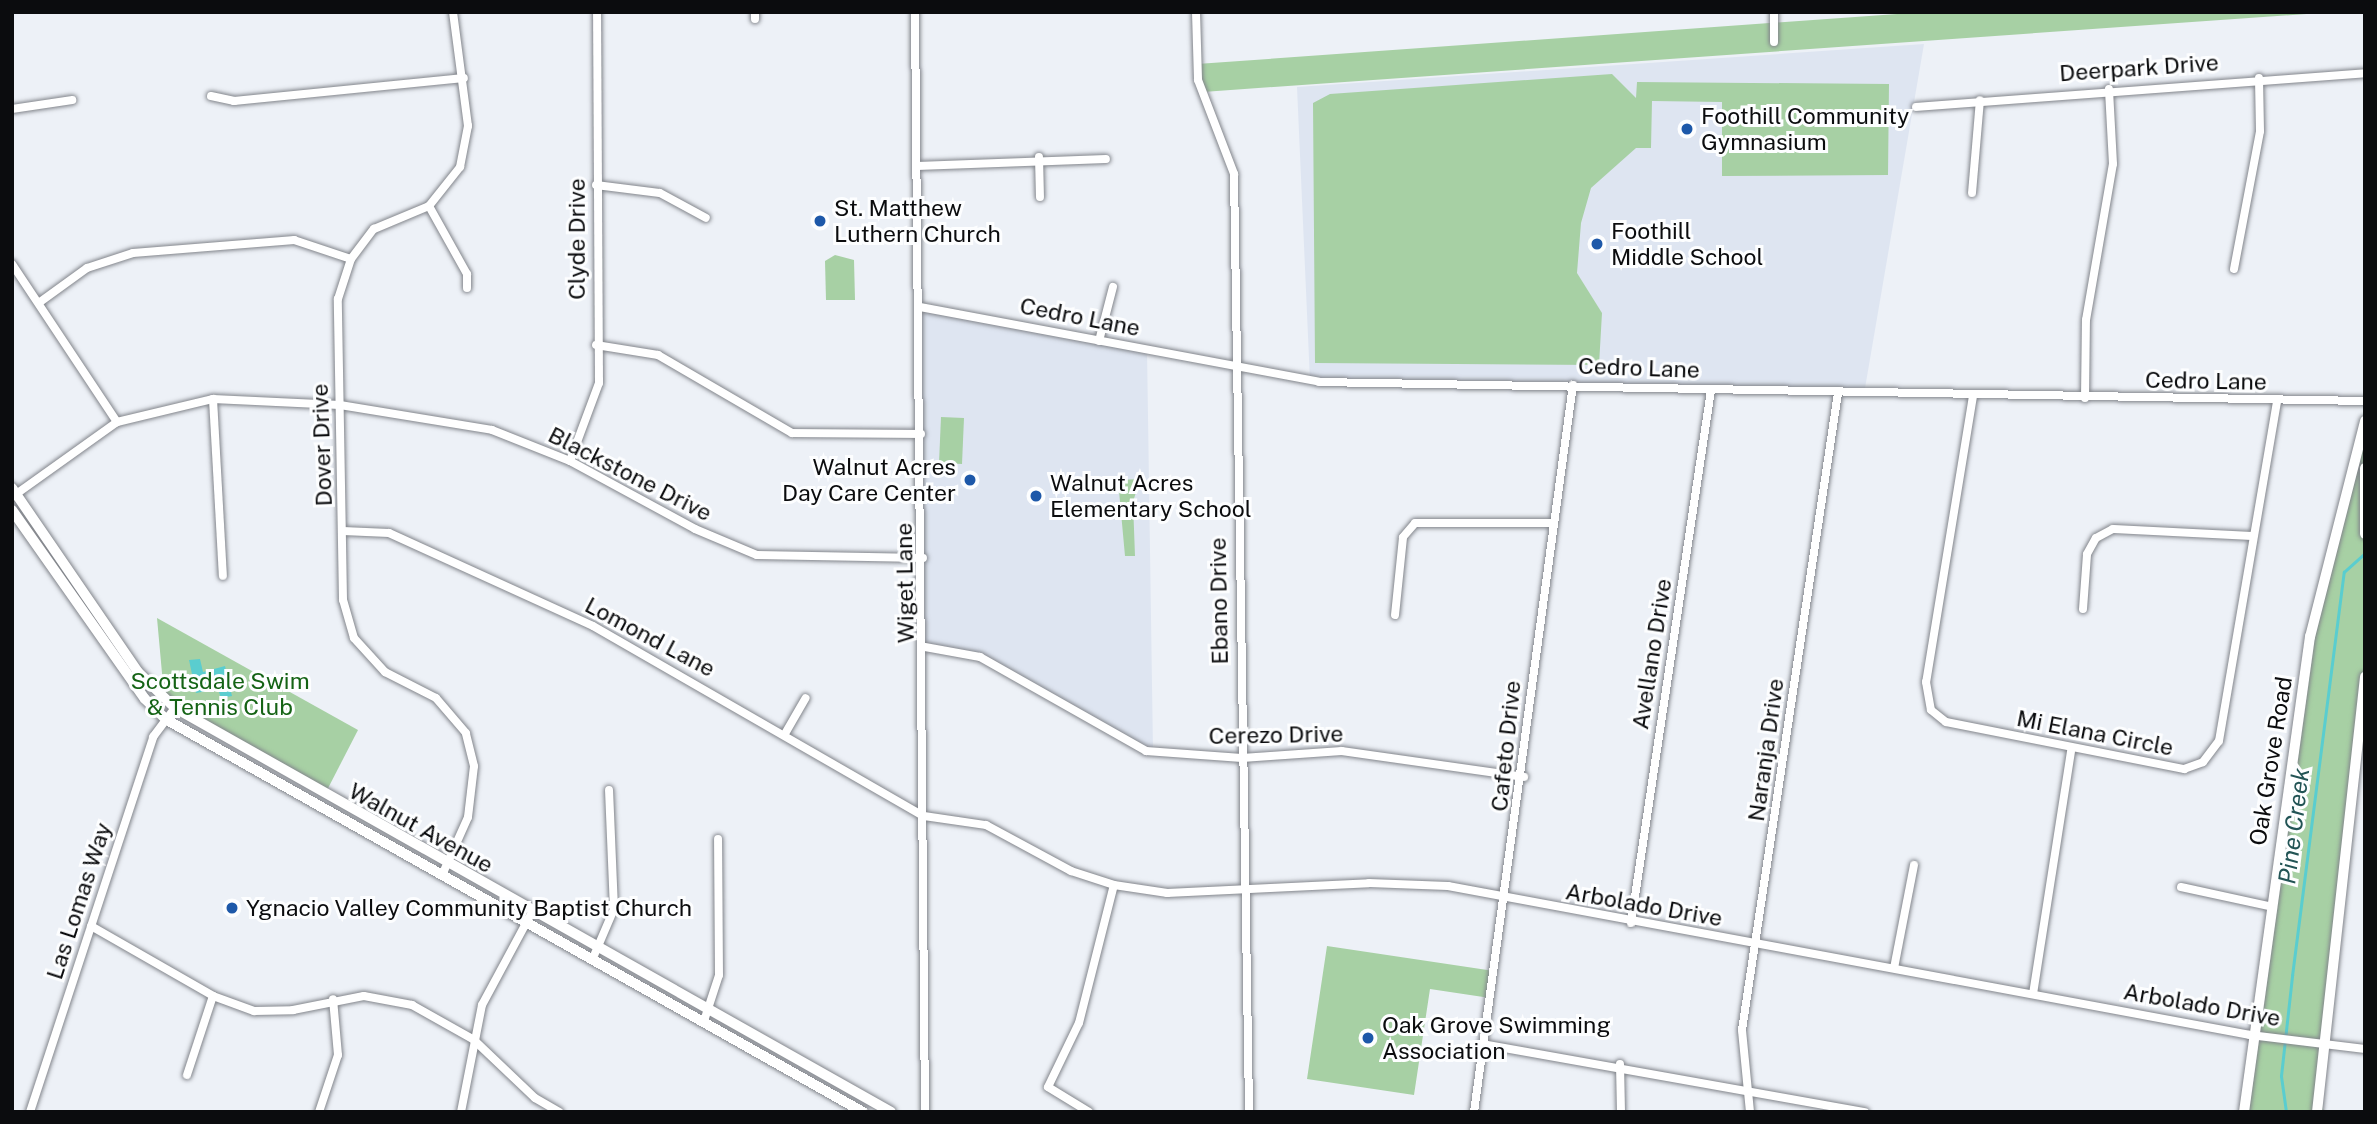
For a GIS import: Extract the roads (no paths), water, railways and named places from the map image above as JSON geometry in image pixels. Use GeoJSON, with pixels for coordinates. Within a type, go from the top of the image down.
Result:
{"type":"FeatureCollection","features":[{"type":"Feature","properties":{"kind":"street","name":"Dover Drive"},"geometry":{"type":"LineString","coordinates":[[443,873],[472,793],[466,733],[436,698],[385,671],[354,638],[343,600],[338,299],[351,259],[373,229],[429,206],[460,167],[468,127],[464,78],[453,12]]}},
{"type":"Feature","properties":{"kind":"street","name":"Clyde Drive"},"geometry":{"type":"LineString","coordinates":[[570,461],[599,383],[596,345],[597,12]]}},
{"type":"Feature","properties":{"kind":"street","name":"Wiget Lane"},"geometry":{"type":"LineString","coordinates":[[915,12],[925,647],[925,1112]]}},
{"type":"Feature","properties":{"kind":"street","name":"Ebano Drive"},"geometry":{"type":"LineString","coordinates":[[1196,12],[1198,80],[1234,174],[1234,366],[1249,1112]]}},
{"type":"Feature","properties":{"kind":"street"},"geometry":{"type":"LineString","coordinates":[[1774,12],[1774,42]]}},
{"type":"Feature","properties":{"kind":"street","name":"Deerpark Drive"},"geometry":{"type":"LineString","coordinates":[[1916,107],[2109,89],[2365,73]]}},
{"type":"Feature","properties":{"kind":"street"},"geometry":{"type":"LineString","coordinates":[[211,96],[234,101],[464,78]]}},
{"type":"Feature","properties":{"kind":"street"},"geometry":{"type":"LineString","coordinates":[[2234,269],[2260,131],[2259,78]]}},
{"type":"Feature","properties":{"kind":"street"},"geometry":{"type":"LineString","coordinates":[[2085,398],[2086,320],[2113,164],[2109,89]]}},
{"type":"Feature","properties":{"kind":"street"},"geometry":{"type":"LineString","coordinates":[[12,109],[72,100]]}},
{"type":"Feature","properties":{"kind":"street"},"geometry":{"type":"LineString","coordinates":[[1972,192],[1980,100]]}},
{"type":"Feature","properties":{"kind":"street"},"geometry":{"type":"LineString","coordinates":[[916,166],[1039,157],[1105,159]]}},
{"type":"Feature","properties":{"kind":"street"},"geometry":{"type":"LineString","coordinates":[[1039,157],[1040,197]]}},
{"type":"Feature","properties":{"kind":"street"},"geometry":{"type":"LineString","coordinates":[[596,185],[660,192],[706,218]]}},
{"type":"Feature","properties":{"kind":"street"},"geometry":{"type":"LineString","coordinates":[[429,206],[467,274],[467,288]]}},
{"type":"Feature","properties":{"kind":"street"},"geometry":{"type":"LineString","coordinates":[[40,302],[86,268],[132,253],[294,240],[351,259]]}},
{"type":"Feature","properties":{"kind":"street"},"geometry":{"type":"LineString","coordinates":[[12,264],[40,302],[117,422]]}},
{"type":"Feature","properties":{"kind":"street"},"geometry":{"type":"LineString","coordinates":[[1100,341],[1113,287]]}},
{"type":"Feature","properties":{"kind":"street","name":"Cedro Lane"},"geometry":{"type":"LineString","coordinates":[[920,307],[1319,382],[1573,385],[1973,396],[2365,401]]}},
{"type":"Feature","properties":{"kind":"street"},"geometry":{"type":"LineString","coordinates":[[596,345],[658,355],[792,433],[921,435]]}},
{"type":"Feature","properties":{"kind":"street","name":"Cafeto Drive"},"geometry":{"type":"LineString","coordinates":[[1474,1112],[1482,1044],[1524,777],[1573,385]]}},
{"type":"Feature","properties":{"kind":"street","name":"Avellano Drive"},"geometry":{"type":"LineString","coordinates":[[1631,923],[1711,390]]}},
{"type":"Feature","properties":{"kind":"street","name":"Naranja Drive"},"geometry":{"type":"LineString","coordinates":[[1750,1112],[1742,1030],[1839,393]]}},
{"type":"Feature","properties":{"kind":"street","name":"Mi Elana Circle"},"geometry":{"type":"LineString","coordinates":[[1973,396],[1926,682],[1931,710],[1946,722],[2071,751],[2184,769],[2203,762],[2219,741],[2277,401]]}},
{"type":"Feature","properties":{"kind":"street"},"geometry":{"type":"LineString","coordinates":[[213,399],[223,576]]}},
{"type":"Feature","properties":{"kind":"street","name":"Blackstone Drive"},"geometry":{"type":"LineString","coordinates":[[14,493],[117,422],[213,399],[340,405],[492,430],[570,461],[695,529],[757,555],[923,558]]}},
{"type":"Feature","properties":{"kind":"street","name":"Oak Grove Road"},"geometry":{"type":"LineString","coordinates":[[2244,1112],[2268,906],[2310,637],[2365,421]]}},
{"type":"Feature","properties":{"kind":"street"},"geometry":{"type":"LineString","coordinates":[[2365,468],[2365,534]]}},
{"type":"Feature","properties":{"kind":"street","name":"Walnut Avenue"},"geometry":{"type":"LineString","coordinates":[[14,493],[138,672],[175,708],[532,912],[711,1009],[891,1112]]}},
{"type":"Feature","properties":{"kind":"street","name":"Walnut Avenue"},"geometry":{"type":"LineString","coordinates":[[12,510],[145,699],[167,720],[443,873],[863,1112]]}},
{"type":"Feature","properties":{"kind":"street"},"geometry":{"type":"LineString","coordinates":[[1395,615],[1403,537],[1415,523],[1554,523]]}},
{"type":"Feature","properties":{"kind":"street"},"geometry":{"type":"LineString","coordinates":[[2083,609],[2087,554],[2096,538],[2113,529],[2253,536]]}},
{"type":"Feature","properties":{"kind":"street","name":"Lomond Lane"},"geometry":{"type":"LineString","coordinates":[[343,531],[389,533],[593,626],[786,732],[924,816]]}},
{"type":"Feature","properties":{"kind":"street","name":"Cerezo Drive"},"geometry":{"type":"LineString","coordinates":[[925,647],[980,657],[1146,751],[1242,758],[1342,751],[1524,777]]}},
{"type":"Feature","properties":{"kind":"street"},"geometry":{"type":"LineString","coordinates":[[2317,1112],[2321,1044],[2365,677]]}},
{"type":"Feature","properties":{"kind":"street"},"geometry":{"type":"LineString","coordinates":[[786,732],[807,698]]}},
{"type":"Feature","properties":{"kind":"street","name":"Las Lomas Way"},"geometry":{"type":"LineString","coordinates":[[30,1112],[153,737],[175,708]]}},
{"type":"Feature","properties":{"kind":"street"},"geometry":{"type":"LineString","coordinates":[[2033,993],[2071,751]]}},
{"type":"Feature","properties":{"kind":"street"},"geometry":{"type":"LineString","coordinates":[[593,958],[614,909],[609,790]]}},
{"type":"Feature","properties":{"kind":"street","name":"Arbolado Drive"},"geometry":{"type":"LineString","coordinates":[[924,816],[986,825],[1071,871],[1114,885],[1167,893],[1416,884],[2255,1035],[2365,1049]]}},
{"type":"Feature","properties":{"kind":"street"},"geometry":{"type":"LineString","coordinates":[[704,1021],[711,1009],[719,975],[718,839]]}},
{"type":"Feature","properties":{"kind":"street"},"geometry":{"type":"LineString","coordinates":[[1894,968],[1913,865]]}},
{"type":"Feature","properties":{"kind":"street"},"geometry":{"type":"LineString","coordinates":[[1089,1112],[1048,1087],[1079,1023],[1114,885]]}},
{"type":"Feature","properties":{"kind":"street"},"geometry":{"type":"LineString","coordinates":[[2181,887],[2268,906]]}},
{"type":"Feature","properties":{"kind":"street"},"geometry":{"type":"LineString","coordinates":[[461,1112],[482,1005],[532,912]]}},
{"type":"Feature","properties":{"kind":"street"},"geometry":{"type":"LineString","coordinates":[[91,926],[213,996],[254,1011],[293,1010],[333,999],[388,997],[474,1040],[535,1098],[559,1112]]}},
{"type":"Feature","properties":{"kind":"street"},"geometry":{"type":"LineString","coordinates":[[187,1075],[213,996]]}},
{"type":"Feature","properties":{"kind":"street"},"geometry":{"type":"LineString","coordinates":[[318,1112],[338,1055],[333,999]]}},
{"type":"Feature","properties":{"kind":"street"},"geometry":{"type":"LineString","coordinates":[[1482,1044],[1620,1064],[1865,1112]]}},
{"type":"Feature","properties":{"kind":"street"},"geometry":{"type":"LineString","coordinates":[[1620,1064],[1621,1112]]}},
{"type":"Feature","properties":{"kind":"water"},"geometry":{"type":"Polygon","coordinates":[[[200,659],[203,672],[225,666],[232,696],[221,698],[218,689],[196,693],[189,660],[200,659]]]}},
{"type":"Feature","properties":{"kind":"waterway","name":"Pine Creek"},"geometry":{"type":"LineString","coordinates":[[2286,1112],[2281,1076],[2344,572],[2365,553]]}},
{"type":"Feature","properties":{"kind":"place","name":"Foothill Community Gymnasium"},"geometry":{"type":"Point","coordinates":[1687,129]}},
{"type":"Feature","properties":{"kind":"place","name":"St. Matthew Luthern Church"},"geometry":{"type":"Point","coordinates":[820,221]}},
{"type":"Feature","properties":{"kind":"place","name":"Foothill Middle School"},"geometry":{"type":"Point","coordinates":[1597,244]}},
{"type":"Feature","properties":{"kind":"place","name":"Walnut Acres Day Care Center"},"geometry":{"type":"Point","coordinates":[970,480]}},
{"type":"Feature","properties":{"kind":"place","name":"Walnut Acres Elementary School"},"geometry":{"type":"Point","coordinates":[1036,496]}},
{"type":"Feature","properties":{"kind":"place","name":"Ygnacio Valley Community Baptist Church"},"geometry":{"type":"Point","coordinates":[232,908]}},
{"type":"Feature","properties":{"kind":"place","name":"Oak Grove Swimming Association"},"geometry":{"type":"Point","coordinates":[1368,1038]}},
{"type":"Feature","properties":{"kind":"park label","name":"Scottsdale Swim & Tennis Club"},"geometry":{"type":"Point","coordinates":[220,694]}}]}
